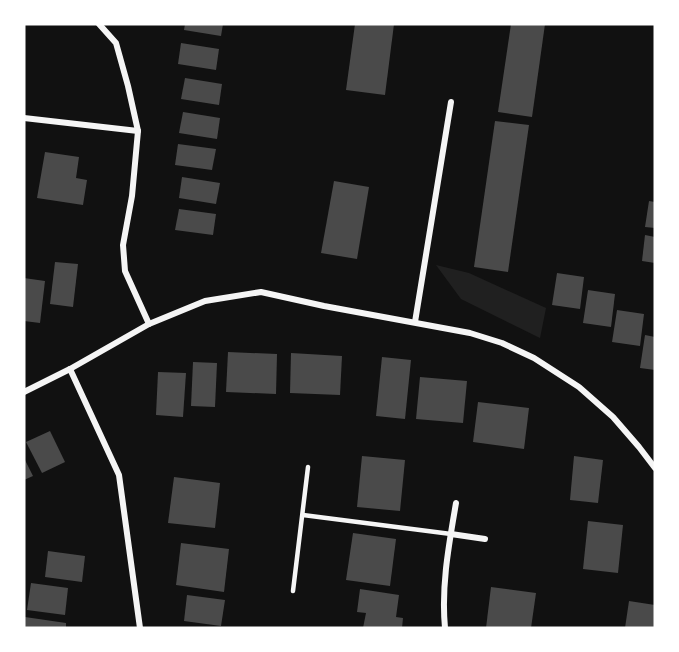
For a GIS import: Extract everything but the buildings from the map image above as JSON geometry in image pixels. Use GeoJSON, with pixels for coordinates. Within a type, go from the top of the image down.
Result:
{"type":"FeatureCollection","features":[{"type":"Feature","properties":{"kind":"street"},"geometry":{"type":"LineString","coordinates":[[99,24],[116,44],[138,131],[132,196],[123,245],[125,271],[149,324]]}},
{"type":"Feature","properties":{"kind":"street"},"geometry":{"type":"LineString","coordinates":[[415,322],[451,102]]}},
{"type":"Feature","properties":{"kind":"street"},"geometry":{"type":"LineString","coordinates":[[24,118],[138,131]]}},
{"type":"Feature","properties":{"kind":"street"},"geometry":{"type":"LineString","coordinates":[[24,392],[149,324],[205,301],[261,292],[470,333],[502,343],[534,358],[579,387],[613,417],[655,468]]}},
{"type":"Feature","properties":{"kind":"street"},"geometry":{"type":"LineString","coordinates":[[70,369],[119,475],[140,628]]}},
{"type":"Feature","properties":{"kind":"street"},"geometry":{"type":"LineString","coordinates":[[445,628],[445,571],[456,502]]}},
{"type":"Feature","properties":{"kind":"street"},"geometry":{"type":"LineString","coordinates":[[451,534],[485,539]]}},
{"type":"Feature","properties":{"kind":"lane"},"geometry":{"type":"LineString","coordinates":[[293,591],[308,467]]}},
{"type":"Feature","properties":{"kind":"lane"},"geometry":{"type":"LineString","coordinates":[[303,514],[451,534]]}},
{"type":"Feature","properties":{"kind":"shaded area"},"geometry":{"type":"Polygon","coordinates":[[[436,265],[469,273],[546,308],[540,338],[461,299],[436,265]]]}}]}
